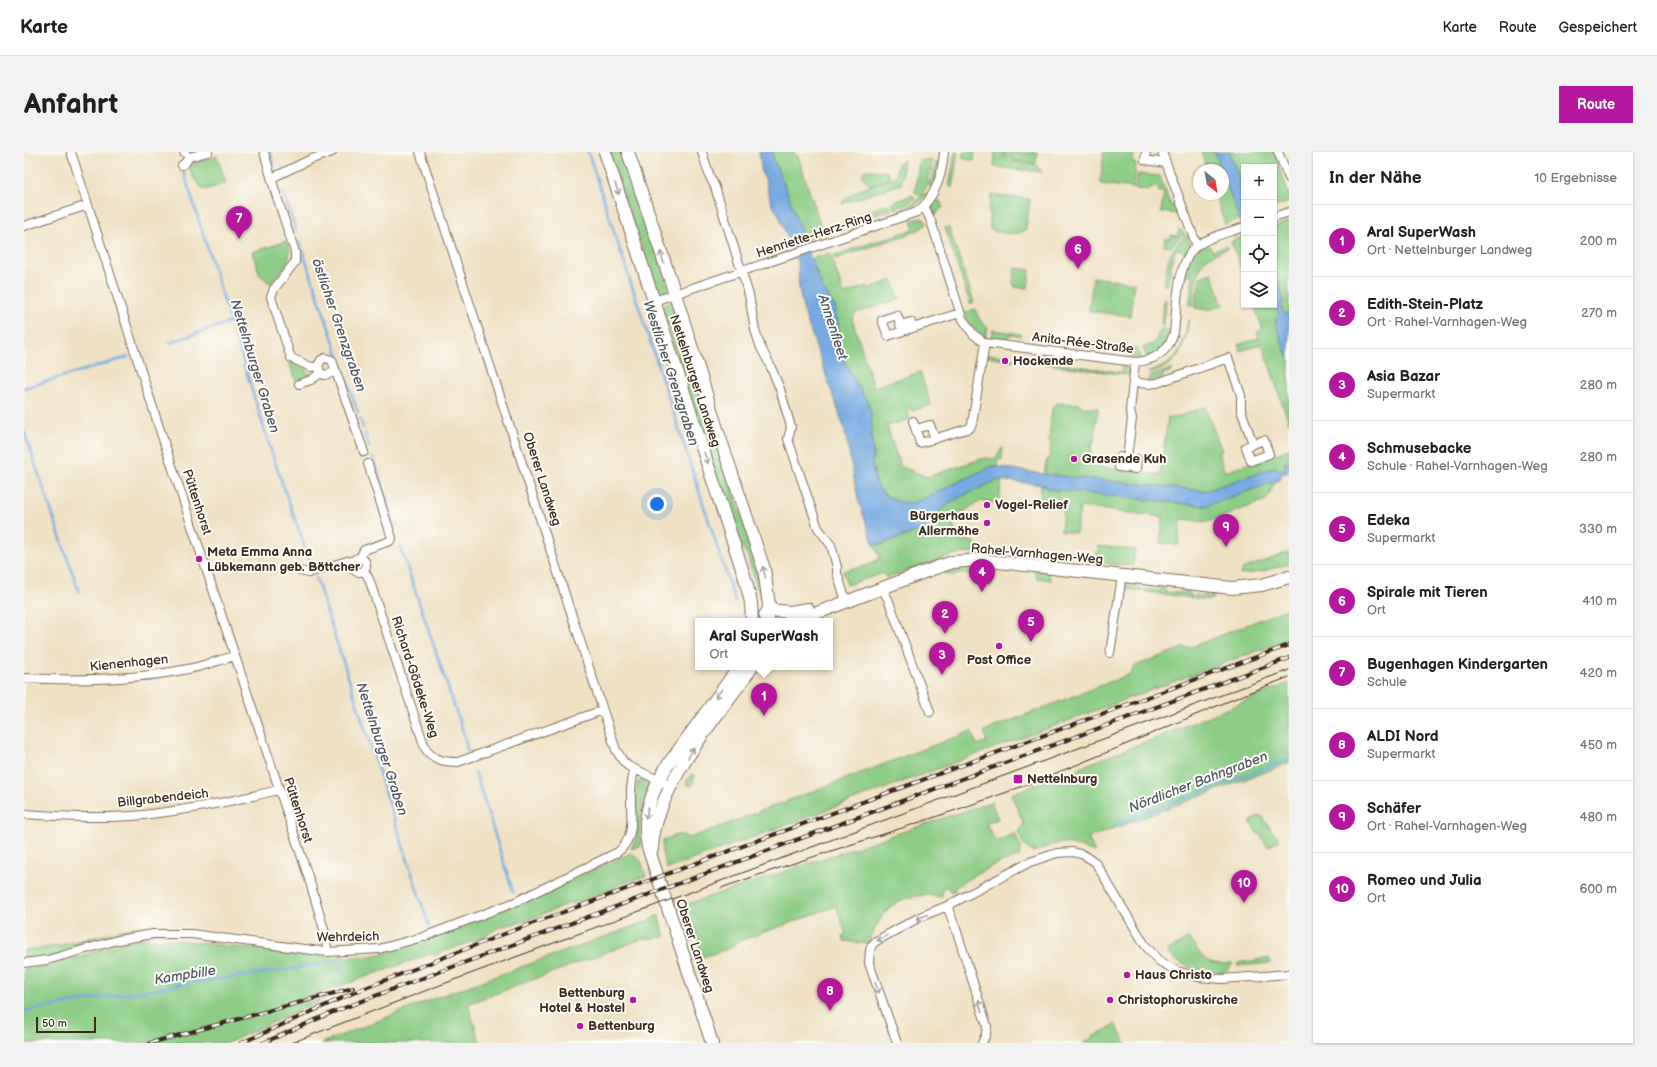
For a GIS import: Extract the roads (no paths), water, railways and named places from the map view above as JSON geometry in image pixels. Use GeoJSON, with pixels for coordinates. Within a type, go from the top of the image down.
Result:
{"type":"FeatureCollection","features":[{"type":"Feature","properties":{"kind":"main road","name":"Nettelnburger Landweg"},"geometry":{"type":"LineString","coordinates":[[605,152],[748,588],[752,618]]}},
{"type":"Feature","properties":{"kind":"main road","name":"Nettelnburger Landweg"},"geometry":{"type":"LineString","coordinates":[[628,152],[675,294],[718,432],[764,569],[765,618]]}},
{"type":"Feature","properties":{"kind":"main road","name":"Rahel-Varnhagen-Weg"},"geometry":{"type":"LineString","coordinates":[[802,618],[935,568],[953,562],[970,560],[1024,564],[1232,588],[1262,584],[1289,577]]}},
{"type":"Feature","properties":{"kind":"main road"},"geometry":{"type":"LineString","coordinates":[[748,588],[759,603],[765,618]]}},
{"type":"Feature","properties":{"kind":"main road","name":"Rahel-Varnhagen-Weg"},"geometry":{"type":"LineString","coordinates":[[765,618],[842,603]]}},
{"type":"Feature","properties":{"kind":"main road"},"geometry":{"type":"LineString","coordinates":[[652,856],[646,837],[645,826],[648,808],[658,780],[670,760],[737,670]]}},
{"type":"Feature","properties":{"kind":"main road"},"geometry":{"type":"LineString","coordinates":[[652,856],[652,839],[659,815],[671,786],[705,730],[750,670]]}},
{"type":"Feature","properties":{"kind":"main road","name":"Oberer Landweg"},"geometry":{"type":"LineString","coordinates":[[652,856],[712,1043]]}},
{"type":"Feature","properties":{"kind":"street","name":"Püttenhorst"},"geometry":{"type":"LineString","coordinates":[[71,152],[311,888],[326,936],[327,952]]}},
{"type":"Feature","properties":{"kind":"street"},"geometry":{"type":"LineString","coordinates":[[182,165],[186,162],[186,155],[208,152]]}},
{"type":"Feature","properties":{"kind":"street"},"geometry":{"type":"LineString","coordinates":[[264,152],[295,252],[295,262],[274,289],[271,297],[291,358],[311,366],[324,374],[336,372]]}},
{"type":"Feature","properties":{"kind":"street"},"geometry":{"type":"LineString","coordinates":[[272,178],[309,160],[332,152]]}},
{"type":"Feature","properties":{"kind":"street","name":"Oberer Landweg"},"geometry":{"type":"LineString","coordinates":[[420,152],[617,753],[623,761],[634,770],[671,786]]}},
{"type":"Feature","properties":{"kind":"street"},"geometry":{"type":"LineString","coordinates":[[702,152],[710,177],[715,187],[749,295],[755,330],[761,348],[780,389],[791,427],[788,439],[818,528],[831,545],[837,567],[842,603]]}},
{"type":"Feature","properties":{"kind":"street","name":"Henriette-Herz-Ring"},"geometry":{"type":"LineString","coordinates":[[654,301],[910,216],[924,206],[939,180],[944,152]]}},
{"type":"Feature","properties":{"kind":"street"},"geometry":{"type":"LineString","coordinates":[[1146,152],[1145,160],[1166,163]]}},
{"type":"Feature","properties":{"kind":"street"},"geometry":{"type":"LineString","coordinates":[[1162,152],[1197,246],[1241,228]]}},
{"type":"Feature","properties":{"kind":"street"},"geometry":{"type":"LineString","coordinates":[[1278,152],[1287,167],[1289,178]]}},
{"type":"Feature","properties":{"kind":"street"},"geometry":{"type":"LineString","coordinates":[[24,226],[88,205]]}},
{"type":"Feature","properties":{"kind":"street"},"geometry":{"type":"LineString","coordinates":[[924,206],[931,221],[960,313],[973,334],[985,343],[972,424],[970,428],[935,439],[916,436],[930,425],[934,429],[935,439]]}},
{"type":"Feature","properties":{"kind":"street"},"geometry":{"type":"LineString","coordinates":[[1277,216],[1289,212]]}},
{"type":"Feature","properties":{"kind":"street","name":"Anita-Rée-Straße"},"geometry":{"type":"LineString","coordinates":[[985,343],[1135,362],[1144,362],[1156,357],[1166,351],[1171,342],[1174,333],[1182,269],[1190,252],[1197,246]]}},
{"type":"Feature","properties":{"kind":"street"},"geometry":{"type":"LineString","coordinates":[[902,328],[960,313]]}},
{"type":"Feature","properties":{"kind":"street"},"geometry":{"type":"LineString","coordinates":[[902,328],[897,315],[882,320],[887,338],[902,328],[911,322]]}},
{"type":"Feature","properties":{"kind":"street"},"geometry":{"type":"LineString","coordinates":[[299,384],[311,380],[319,370],[321,360],[329,358],[334,363],[364,452]]}},
{"type":"Feature","properties":{"kind":"street"},"geometry":{"type":"LineString","coordinates":[[1133,382],[1147,384],[1157,383],[1228,358],[1241,395],[1241,410],[1250,462],[1270,455],[1263,440],[1248,445]]}},
{"type":"Feature","properties":{"kind":"street"},"geometry":{"type":"LineString","coordinates":[[1122,456],[1138,457],[1138,469],[1117,467],[1122,456],[1132,418],[1130,411],[1135,362]]}},
{"type":"Feature","properties":{"kind":"street"},"geometry":{"type":"LineString","coordinates":[[300,571],[308,573],[347,561],[352,562],[356,558],[360,558],[364,550],[390,541],[392,538],[368,464]]}},
{"type":"Feature","properties":{"kind":"street","name":"Richard-Gödeke-Weg"},"geometry":{"type":"LineString","coordinates":[[360,558],[364,560],[366,564],[364,570]]}},
{"type":"Feature","properties":{"kind":"street","name":"Richard-Gödeke-Weg"},"geometry":{"type":"LineString","coordinates":[[352,562],[354,570],[358,572],[364,570]]}},
{"type":"Feature","properties":{"kind":"street","name":"Richard-Gödeke-Weg"},"geometry":{"type":"LineString","coordinates":[[364,570],[370,579],[426,748],[428,752],[439,760],[458,762],[603,710]]}},
{"type":"Feature","properties":{"kind":"street"},"geometry":{"type":"LineString","coordinates":[[1110,653],[1122,576]]}},
{"type":"Feature","properties":{"kind":"street"},"geometry":{"type":"LineString","coordinates":[[882,589],[888,599],[930,712]]}},
{"type":"Feature","properties":{"kind":"street","name":"Kienenhagen"},"geometry":{"type":"LineString","coordinates":[[24,678],[102,680],[147,676],[189,669],[235,656]]}},
{"type":"Feature","properties":{"kind":"street","name":"Wehrdeich"},"geometry":{"type":"LineString","coordinates":[[24,963],[47,960],[118,940],[153,934],[191,934],[327,952],[379,949],[423,937],[513,903],[618,852],[626,846],[632,825],[631,790],[634,770]]}},
{"type":"Feature","properties":{"kind":"street","name":"Billgrabendeich"},"geometry":{"type":"LineString","coordinates":[[24,814],[63,817],[142,815],[219,804],[278,790]]}},
{"type":"Feature","properties":{"kind":"street"},"geometry":{"type":"LineString","coordinates":[[897,1043],[869,963],[872,945],[876,941],[920,917],[947,906],[1030,862],[1057,852],[1073,852],[1084,855],[1095,862],[1145,945],[1159,960],[1177,971],[1198,977],[1222,979],[1289,974]]}},
{"type":"Feature","properties":{"kind":"street"},"geometry":{"type":"LineString","coordinates":[[947,906],[987,1026],[986,1034],[982,1043]]}},
{"type":"Feature","properties":{"kind":"water","name":"Annenfleet"},"geometry":{"type":"Polygon","coordinates":[[[759,152],[772,152],[774,161],[823,289],[835,307],[844,361],[868,403],[871,415],[872,465],[875,481],[882,493],[890,498],[900,502],[912,503],[992,466],[1044,474],[1205,491],[1275,467],[1280,470],[1286,468],[1284,463],[1289,462],[1289,472],[1282,474],[1279,480],[1206,506],[1048,489],[1045,485],[998,480],[966,494],[945,506],[932,522],[921,530],[879,545],[873,543],[858,499],[844,427],[804,312],[799,289],[798,264],[778,213],[772,205],[765,179],[762,174],[759,152]]]}},
{"type":"Feature","properties":{"kind":"water"},"geometry":{"type":"Polygon","coordinates":[[[1215,152],[1229,152],[1241,184],[1241,224],[1229,191],[1229,164],[1219,164],[1215,152]]]}},
{"type":"Feature","properties":{"kind":"water"},"geometry":{"type":"Polygon","coordinates":[[[1277,280],[1284,300],[1281,306],[1283,312],[1289,315],[1289,362],[1275,322],[1279,314],[1276,308],[1277,280]]]}},
{"type":"Feature","properties":{"kind":"waterway"},"geometry":{"type":"LineString","coordinates":[[270,152],[274,164]]}},
{"type":"Feature","properties":{"kind":"waterway","name":"Westlicher Grenzgraben"},"geometry":{"type":"LineString","coordinates":[[588,152],[735,601]]}},
{"type":"Feature","properties":{"kind":"waterway","name":"Nettelnburger Graben"},"geometry":{"type":"LineString","coordinates":[[183,170],[274,460],[312,567]]}},
{"type":"Feature","properties":{"kind":"waterway","name":"östlicher Grenzgraben"},"geometry":{"type":"LineString","coordinates":[[283,192],[296,230]]}},
{"type":"Feature","properties":{"kind":"waterway","name":"östlicher Grenzgraben"},"geometry":{"type":"LineString","coordinates":[[300,243],[358,413]]}},
{"type":"Feature","properties":{"kind":"waterway"},"geometry":{"type":"LineString","coordinates":[[169,343],[230,322]]}},
{"type":"Feature","properties":{"kind":"waterway"},"geometry":{"type":"LineString","coordinates":[[24,388],[128,357]]}},
{"type":"Feature","properties":{"kind":"waterway","name":"östlicher Grenzgraben"},"geometry":{"type":"LineString","coordinates":[[360,418],[363,428]]}},
{"type":"Feature","properties":{"kind":"waterway"},"geometry":{"type":"LineString","coordinates":[[24,431],[79,592]]}},
{"type":"Feature","properties":{"kind":"waterway","name":"östlicher Grenzgraben"},"geometry":{"type":"LineString","coordinates":[[365,434],[369,447]]}},
{"type":"Feature","properties":{"kind":"waterway"},"geometry":{"type":"LineString","coordinates":[[373,458],[396,526]]}},
{"type":"Feature","properties":{"kind":"waterway"},"geometry":{"type":"LineString","coordinates":[[400,546],[464,735],[468,753]]}},
{"type":"Feature","properties":{"kind":"waterway","name":"Nettelnburger Graben"},"geometry":{"type":"LineString","coordinates":[[316,578],[429,926]]}},
{"type":"Feature","properties":{"kind":"waterway","name":"Nördlicher Bahngraben"},"geometry":{"type":"LineString","coordinates":[[1115,824],[1289,759]]}},
{"type":"Feature","properties":{"kind":"waterway"},"geometry":{"type":"LineString","coordinates":[[475,772],[513,892]]}},
{"type":"Feature","properties":{"kind":"waterway","name":"Kampbille"},"geometry":{"type":"LineString","coordinates":[[24,1011],[184,984],[285,970],[336,961],[341,964],[344,973]]}},
{"type":"Feature","properties":{"kind":"tram line"},"geometry":{"type":"LineString","coordinates":[[291,1043],[435,987],[1289,670]]}},
{"type":"Feature","properties":{"kind":"tram line"},"geometry":{"type":"LineString","coordinates":[[721,888],[938,816],[1045,778],[1289,677]]}},
{"type":"Feature","properties":{"kind":"railway"},"geometry":{"type":"LineString","coordinates":[[241,1043],[360,990],[512,931],[1289,645]]}},
{"type":"Feature","properties":{"kind":"railway"},"geometry":{"type":"LineString","coordinates":[[263,1043],[331,1013],[401,986],[1289,658]]}},
{"type":"Feature","properties":{"kind":"railway"},"geometry":{"type":"LineString","coordinates":[[150,1043],[353,988]]}},
{"type":"Feature","properties":{"kind":"place","name":"Bugenhagen Kindergarten"},"geometry":{"type":"Point","coordinates":[239,239]}},
{"type":"Feature","properties":{"kind":"place","name":"Spirale mit Tieren"},"geometry":{"type":"Point","coordinates":[1078,269]}},
{"type":"Feature","properties":{"kind":"place","name":"Hockende"},"geometry":{"type":"Point","coordinates":[1005,361]}},
{"type":"Feature","properties":{"kind":"place","name":"Grasende Kuh"},"geometry":{"type":"Point","coordinates":[1074,459]}},
{"type":"Feature","properties":{"kind":"place","name":"Vogel-Relief"},"geometry":{"type":"Point","coordinates":[987,505]}},
{"type":"Feature","properties":{"kind":"place","name":"Bürgerhaus Allermöhe"},"geometry":{"type":"Point","coordinates":[987,523]}},
{"type":"Feature","properties":{"kind":"place","name":"Schäfer"},"geometry":{"type":"Point","coordinates":[1226,547]}},
{"type":"Feature","properties":{"kind":"place","name":"Meta Emma Anna Lübkemann geb. Böttcher"},"geometry":{"type":"Point","coordinates":[199,559]}},
{"type":"Feature","properties":{"kind":"place","name":"Schmusebacke"},"geometry":{"type":"Point","coordinates":[982,592]}},
{"type":"Feature","properties":{"kind":"place","name":"Edith-Stein-Platz"},"geometry":{"type":"Point","coordinates":[945,634]}},
{"type":"Feature","properties":{"kind":"place","name":"Edeka"},"geometry":{"type":"Point","coordinates":[1031,642]}},
{"type":"Feature","properties":{"kind":"place","name":"Post Office"},"geometry":{"type":"Point","coordinates":[999,646]}},
{"type":"Feature","properties":{"kind":"place","name":"Asia Bazar"},"geometry":{"type":"Point","coordinates":[942,675]}},
{"type":"Feature","properties":{"kind":"place","name":"Aral SuperWash"},"geometry":{"type":"Point","coordinates":[764,716]}},
{"type":"Feature","properties":{"kind":"place","name":"Nettelnburg"},"geometry":{"type":"Point","coordinates":[1018,779]}},
{"type":"Feature","properties":{"kind":"place","name":"Romeo und Julia"},"geometry":{"type":"Point","coordinates":[1244,903]}},
{"type":"Feature","properties":{"kind":"place","name":"Haus Christo"},"geometry":{"type":"Point","coordinates":[1127,975]}},
{"type":"Feature","properties":{"kind":"place","name":"Bettenburg Hotel & Hostel"},"geometry":{"type":"Point","coordinates":[633,1000]}},
{"type":"Feature","properties":{"kind":"place","name":"Christophoruskirche"},"geometry":{"type":"Point","coordinates":[1110,1000]}},
{"type":"Feature","properties":{"kind":"place","name":"ALDI Nord"},"geometry":{"type":"Point","coordinates":[830,1011]}},
{"type":"Feature","properties":{"kind":"place","name":"Bettenburg"},"geometry":{"type":"Point","coordinates":[580,1026]}}]}
